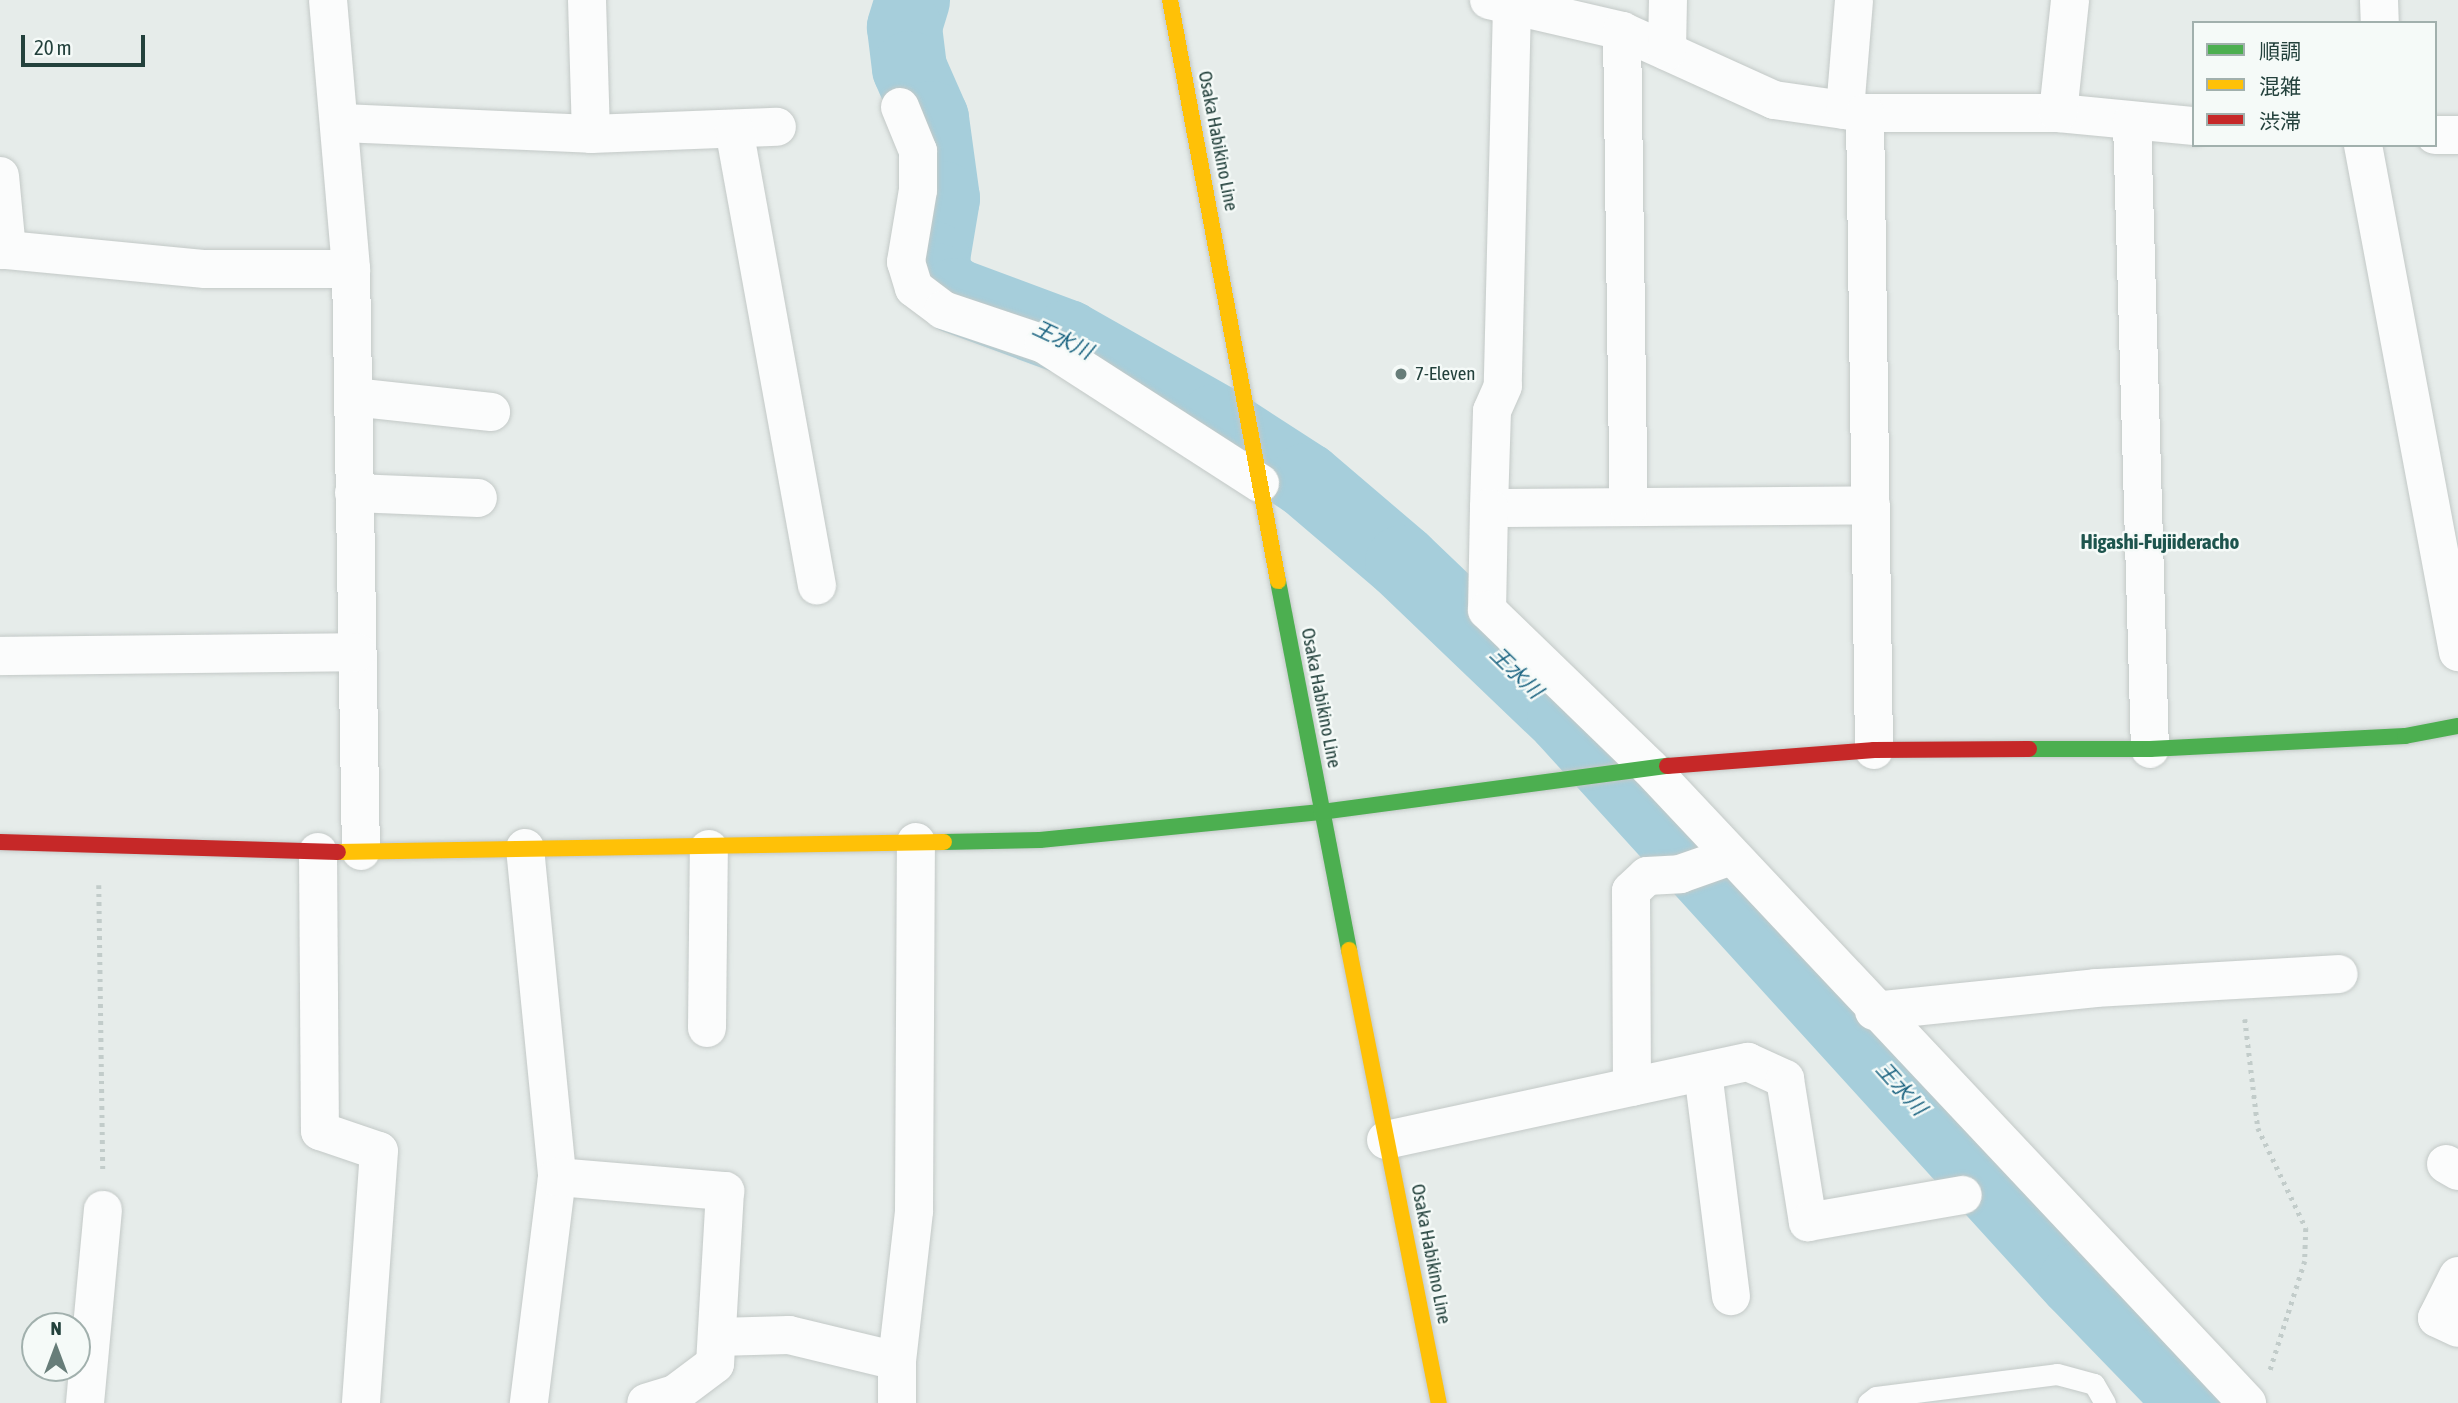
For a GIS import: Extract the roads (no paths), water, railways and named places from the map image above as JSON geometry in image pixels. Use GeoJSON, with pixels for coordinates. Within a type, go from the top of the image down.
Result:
{"type":"FeatureCollection","features":[{"type":"Feature","properties":{"kind":"street"},"geometry":{"type":"LineString","coordinates":[[328,0],[342,123],[351,269],[360,851]]}},
{"type":"Feature","properties":{"kind":"street"},"geometry":{"type":"LineString","coordinates":[[587,0],[592,134]]}},
{"type":"Feature","properties":{"kind":"street","name":"Osaka Habikino Line"},"geometry":{"type":"LineString","coordinates":[[1170,0],[1321,812],[1439,1403]]}},
{"type":"Feature","properties":{"kind":"street"},"geometry":{"type":"LineString","coordinates":[[1667,51],[1668,0]]}},
{"type":"Feature","properties":{"kind":"street"},"geometry":{"type":"LineString","coordinates":[[1854,0],[1855,111],[1871,505],[1874,750]]}},
{"type":"Feature","properties":{"kind":"street"},"geometry":{"type":"LineString","coordinates":[[2058,113],[2070,0]]}},
{"type":"Feature","properties":{"kind":"street"},"geometry":{"type":"LineString","coordinates":[[2379,0],[2380,21]]}},
{"type":"Feature","properties":{"kind":"street"},"geometry":{"type":"LineString","coordinates":[[2192,126],[2058,113],[1855,111],[1774,100],[1622,31],[1499,3],[1503,386],[1492,411],[1487,610],[1638,769],[1731,856],[1874,1011],[2258,1390]]}},
{"type":"Feature","properties":{"kind":"street"},"geometry":{"type":"LineString","coordinates":[[1622,31],[1629,507]]}},
{"type":"Feature","properties":{"kind":"street"},"geometry":{"type":"LineString","coordinates":[[900,107],[918,152],[918,190],[906,262],[914,288],[943,310],[1044,344],[1257,469]]}},
{"type":"Feature","properties":{"kind":"street"},"geometry":{"type":"LineString","coordinates":[[2132,122],[2150,749]]}},
{"type":"Feature","properties":{"kind":"street"},"geometry":{"type":"LineString","coordinates":[[342,123],[592,134],[777,127]]}},
{"type":"Feature","properties":{"kind":"street"},"geometry":{"type":"LineString","coordinates":[[734,129],[817,586]]}},
{"type":"Feature","properties":{"kind":"street"},"geometry":{"type":"LineString","coordinates":[[2437,135],[2458,135]]}},
{"type":"Feature","properties":{"kind":"street"},"geometry":{"type":"LineString","coordinates":[[2363,147],[2458,652]]}},
{"type":"Feature","properties":{"kind":"street"},"geometry":{"type":"LineString","coordinates":[[0,176],[3,250],[205,269],[351,269]]}},
{"type":"Feature","properties":{"kind":"street"},"geometry":{"type":"LineString","coordinates":[[353,397],[491,412]]}},
{"type":"Feature","properties":{"kind":"street"},"geometry":{"type":"LineString","coordinates":[[354,494],[478,498]]}},
{"type":"Feature","properties":{"kind":"street"},"geometry":{"type":"LineString","coordinates":[[1489,508],[1871,505]]}},
{"type":"Feature","properties":{"kind":"street"},"geometry":{"type":"LineString","coordinates":[[0,656],[357,652]]}},
{"type":"Feature","properties":{"kind":"street"},"geometry":{"type":"LineString","coordinates":[[0,842],[99,843],[318,852],[525,848],[709,849],[1040,840],[1321,812],[1638,769],[1874,750],[2150,749],[2405,736],[2458,726]]}},
{"type":"Feature","properties":{"kind":"street"},"geometry":{"type":"LineString","coordinates":[[897,1403],[897,1361],[914,1211],[916,842]]}},
{"type":"Feature","properties":{"kind":"street"},"geometry":{"type":"LineString","coordinates":[[525,848],[557,1177],[529,1403]]}},
{"type":"Feature","properties":{"kind":"street"},"geometry":{"type":"LineString","coordinates":[[708,1028],[709,849]]}},
{"type":"Feature","properties":{"kind":"street"},"geometry":{"type":"LineString","coordinates":[[318,852],[320,1131],[379,1151],[361,1403]]}},
{"type":"Feature","properties":{"kind":"street"},"geometry":{"type":"LineString","coordinates":[[1632,1087],[1631,891],[1647,876],[1680,874],[1731,856]]}},
{"type":"Feature","properties":{"kind":"street"},"geometry":{"type":"LineString","coordinates":[[1874,1011],[2096,988],[2339,974]]}},
{"type":"Feature","properties":{"kind":"street"},"geometry":{"type":"LineString","coordinates":[[1387,1140],[1748,1062],[1785,1079],[1808,1222],[1963,1195]]}},
{"type":"Feature","properties":{"kind":"street"},"geometry":{"type":"LineString","coordinates":[[1703,1072],[1731,1296]]}},
{"type":"Feature","properties":{"kind":"street"},"geometry":{"type":"LineString","coordinates":[[557,1177],[725,1191],[715,1364],[675,1394],[646,1403]]}},
{"type":"Feature","properties":{"kind":"street"},"geometry":{"type":"LineString","coordinates":[[85,1403],[103,1210]]}},
{"type":"Feature","properties":{"kind":"street"},"geometry":{"type":"LineString","coordinates":[[2458,1276],[2437,1318],[2458,1328]]}},
{"type":"Feature","properties":{"kind":"street"},"geometry":{"type":"LineString","coordinates":[[717,1337],[789,1335],[897,1361]]}},
{"type":"Feature","properties":{"kind":"lane"},"geometry":{"type":"LineString","coordinates":[[1868,1403],[1876,1397],[2057,1374],[2094,1384],[2105,1403]]}},
{"type":"Feature","properties":{"kind":"waterway","name":"王水川"},"geometry":{"type":"LineString","coordinates":[[912,0],[904,27],[909,68],[931,118],[942,198],[932,258],[935,280],[954,295],[1067,337],[1215,421],[1306,480],[1402,562],[1564,717],[2076,1280],[2195,1403]]}},
{"type":"Feature","properties":{"kind":"place","name":"7-Eleven"},"geometry":{"type":"Point","coordinates":[1401,374]}},
{"type":"Feature","properties":{"kind":"district","name":"Higashi-Fujiideracho"},"geometry":{"type":"Point","coordinates":[2160,541]}}]}
